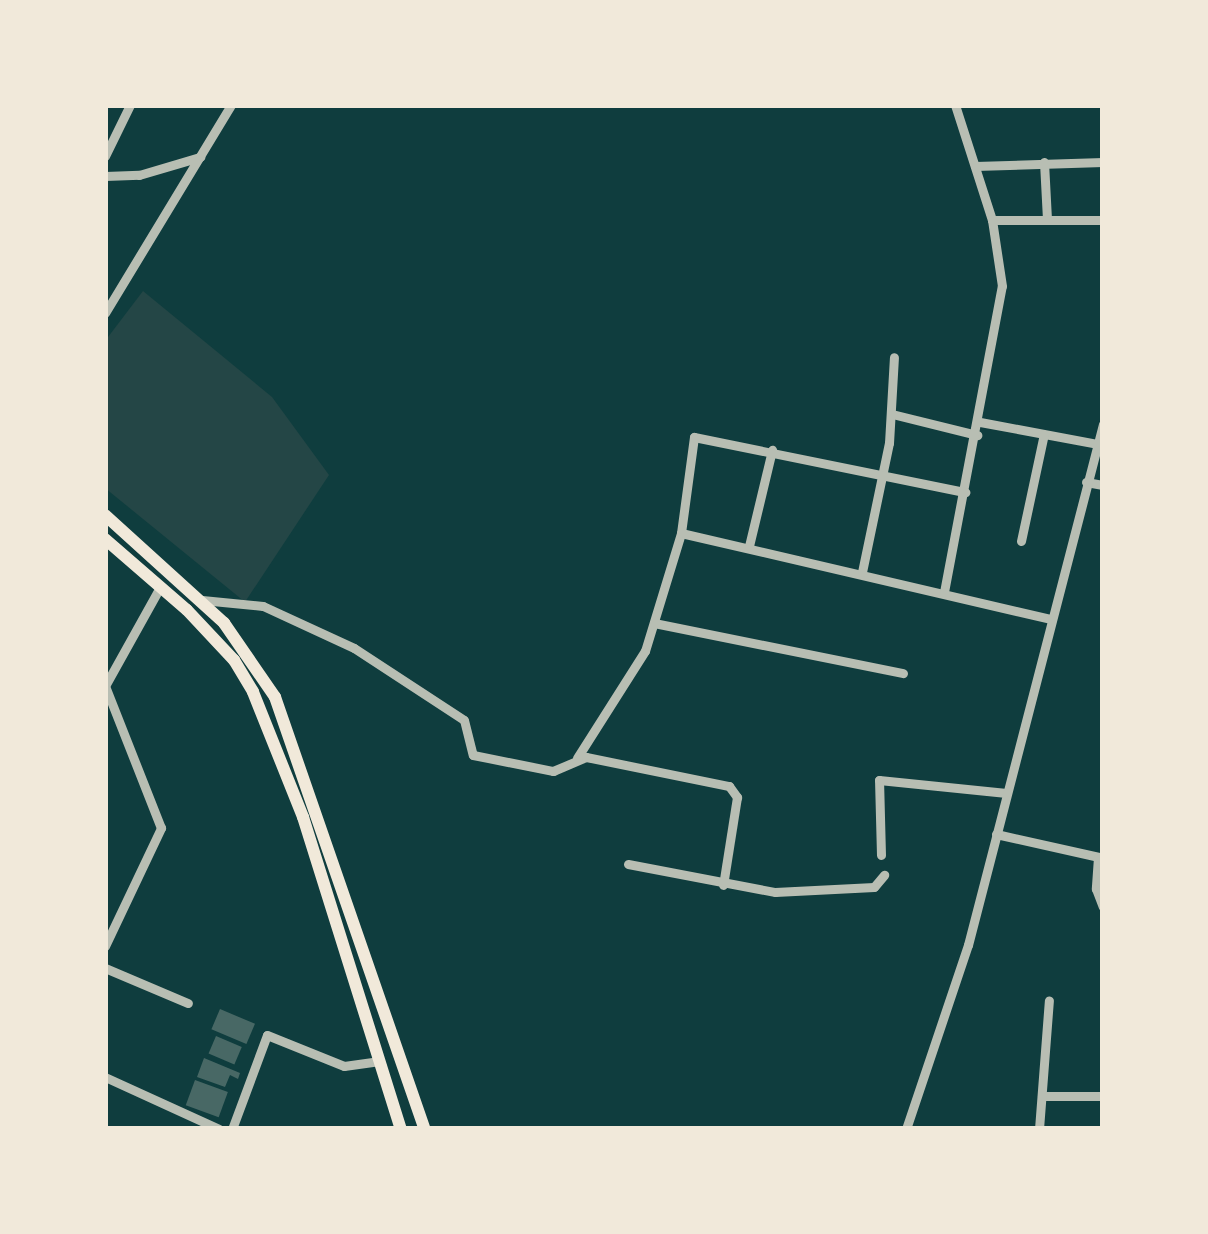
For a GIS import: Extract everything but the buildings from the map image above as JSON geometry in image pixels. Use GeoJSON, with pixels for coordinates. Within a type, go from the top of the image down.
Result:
{"type":"FeatureCollection","features":[{"type":"Feature","properties":{"kind":"main road"},"geometry":{"type":"LineString","coordinates":[[105,515],[202,600],[240,641],[275,697],[424,1129]]}},
{"type":"Feature","properties":{"kind":"main road"},"geometry":{"type":"LineString","coordinates":[[105,539],[160,586],[234,660],[253,692],[303,817],[400,1129]]}},
{"type":"Feature","properties":{"kind":"street"},"geometry":{"type":"LineString","coordinates":[[105,156],[130,105]]}},
{"type":"Feature","properties":{"kind":"street"},"geometry":{"type":"LineString","coordinates":[[105,314],[231,105]]}},
{"type":"Feature","properties":{"kind":"street"},"geometry":{"type":"LineString","coordinates":[[944,592],[1001,303],[992,220],[955,105]]}},
{"type":"Feature","properties":{"kind":"street"},"geometry":{"type":"LineString","coordinates":[[105,176],[139,175],[200,157]]}},
{"type":"Feature","properties":{"kind":"street"},"geometry":{"type":"LineString","coordinates":[[1044,162],[1047,220]]}},
{"type":"Feature","properties":{"kind":"street"},"geometry":{"type":"LineString","coordinates":[[974,166],[1103,162]]}},
{"type":"Feature","properties":{"kind":"street"},"geometry":{"type":"LineString","coordinates":[[992,220],[1103,220]]}},
{"type":"Feature","properties":{"kind":"street"},"geometry":{"type":"LineString","coordinates":[[862,572],[884,475],[894,357]]}},
{"type":"Feature","properties":{"kind":"street"},"geometry":{"type":"LineString","coordinates":[[892,414],[977,435]]}},
{"type":"Feature","properties":{"kind":"street"},"geometry":{"type":"LineString","coordinates":[[980,422],[1098,444]]}},
{"type":"Feature","properties":{"kind":"street"},"geometry":{"type":"LineString","coordinates":[[906,1129],[968,945],[1103,424]]}},
{"type":"Feature","properties":{"kind":"street"},"geometry":{"type":"LineString","coordinates":[[1021,541],[1044,434]]}},
{"type":"Feature","properties":{"kind":"street"},"geometry":{"type":"LineString","coordinates":[[577,758],[583,741],[628,686],[654,623],[681,533],[692,439],[772,450],[965,492]]}},
{"type":"Feature","properties":{"kind":"street"},"geometry":{"type":"LineString","coordinates":[[749,546],[772,450]]}},
{"type":"Feature","properties":{"kind":"street"},"geometry":{"type":"LineString","coordinates":[[1086,482],[1103,485]]}},
{"type":"Feature","properties":{"kind":"street"},"geometry":{"type":"LineString","coordinates":[[681,533],[862,572],[1050,619]]}},
{"type":"Feature","properties":{"kind":"street"},"geometry":{"type":"LineString","coordinates":[[105,946],[161,828],[105,686],[160,586]]}},
{"type":"Feature","properties":{"kind":"street"},"geometry":{"type":"LineString","coordinates":[[202,600],[282,612],[366,655],[464,720],[473,756],[552,771],[577,758],[733,789],[723,885]]}},
{"type":"Feature","properties":{"kind":"street"},"geometry":{"type":"LineString","coordinates":[[654,623],[903,673]]}},
{"type":"Feature","properties":{"kind":"street"},"geometry":{"type":"LineString","coordinates":[[882,855],[875,794],[880,780],[1006,792]]}},
{"type":"Feature","properties":{"kind":"street"},"geometry":{"type":"LineString","coordinates":[[996,834],[1100,857],[1096,889],[1103,907]]}},
{"type":"Feature","properties":{"kind":"street"},"geometry":{"type":"LineString","coordinates":[[628,864],[723,885],[810,892],[874,887],[884,875]]}},
{"type":"Feature","properties":{"kind":"street"},"geometry":{"type":"LineString","coordinates":[[105,968],[188,1003]]}},
{"type":"Feature","properties":{"kind":"street"},"geometry":{"type":"LineString","coordinates":[[1039,1129],[1049,1000]]}},
{"type":"Feature","properties":{"kind":"street"},"geometry":{"type":"LineString","coordinates":[[232,1129],[267,1035],[344,1066],[380,1061]]}},
{"type":"Feature","properties":{"kind":"street"},"geometry":{"type":"LineString","coordinates":[[373,1039],[394,1035]]}},
{"type":"Feature","properties":{"kind":"street"},"geometry":{"type":"LineString","coordinates":[[105,1077],[218,1129]]}},
{"type":"Feature","properties":{"kind":"street"},"geometry":{"type":"LineString","coordinates":[[1042,1096],[1103,1096]]}},
{"type":"Feature","properties":{"kind":"shaded area"},"geometry":{"type":"Polygon","coordinates":[[[143,291],[272,397],[329,475],[245,602],[105,488],[105,341],[143,291]]]}}]}
